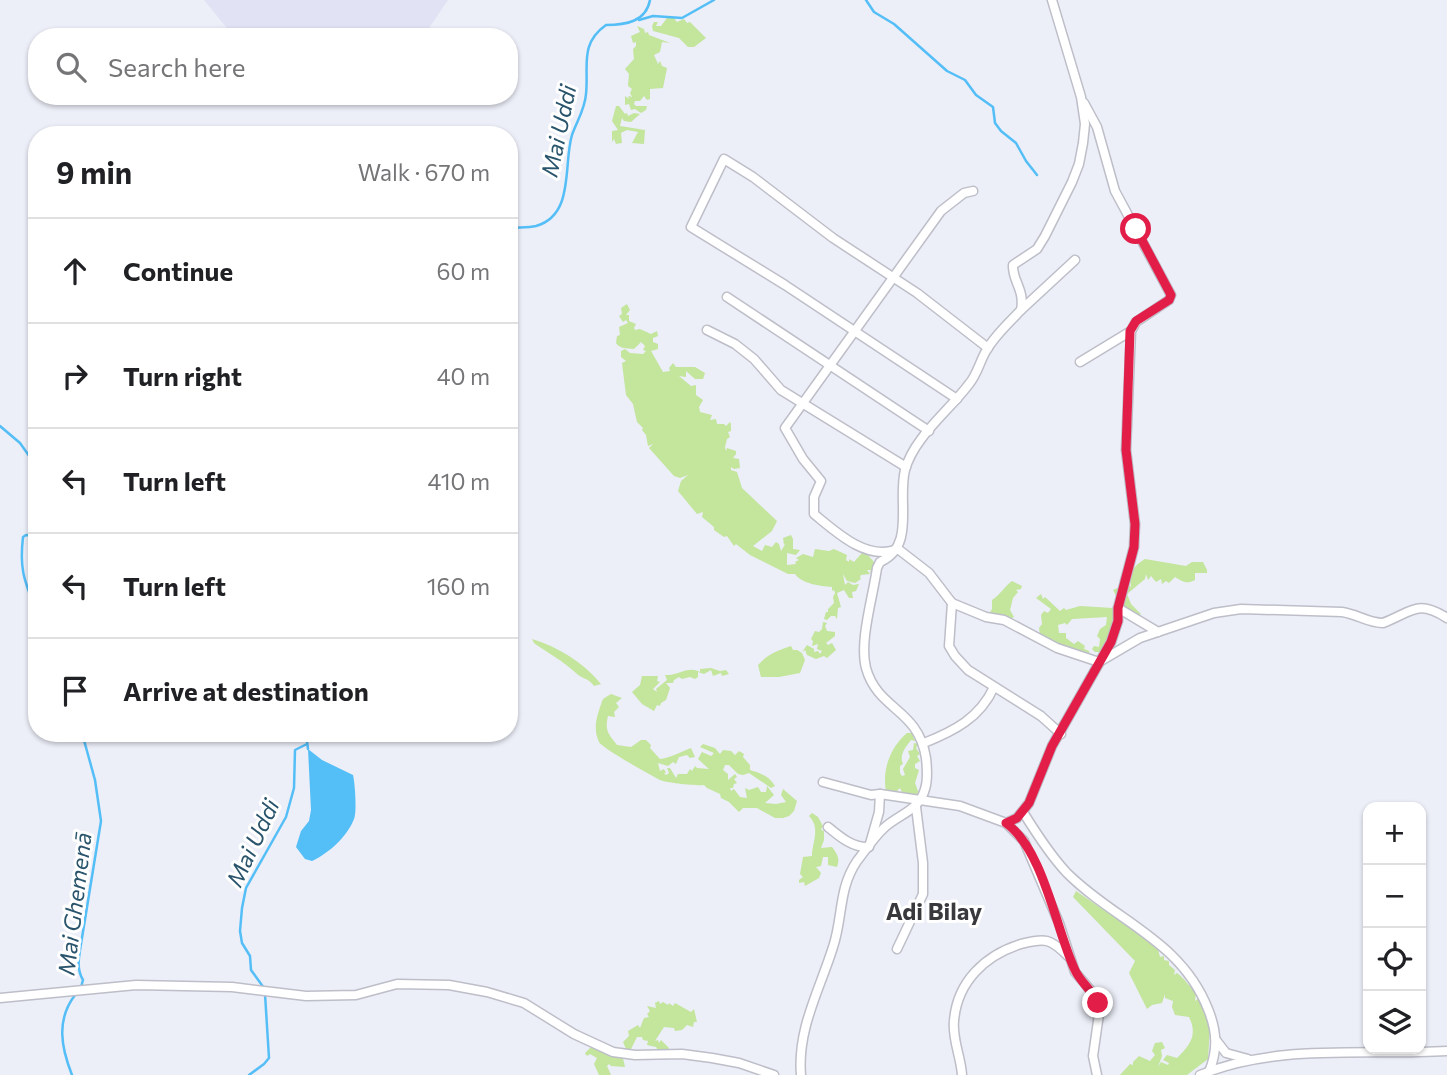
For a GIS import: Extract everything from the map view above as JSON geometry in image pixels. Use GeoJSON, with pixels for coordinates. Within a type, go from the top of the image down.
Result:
{"type":"FeatureCollection","features":[{"type":"Feature","properties":{"kind":"street"},"geometry":{"type":"LineString","coordinates":[[1021,310],[1023,294],[1013,272],[1013,265],[1037,249],[1051,226],[1079,164],[1085,124],[1081,97],[1052,0]]}},
{"type":"Feature","properties":{"kind":"street"},"geometry":{"type":"LineString","coordinates":[[1080,362],[1130,331],[1136,321],[1169,300],[1171,295],[1115,191],[1097,127],[1081,97]]}},
{"type":"Feature","properties":{"kind":"street"},"geometry":{"type":"LineString","coordinates":[[957,399],[727,247],[691,227],[724,159],[753,177],[833,238],[917,293],[988,348]]}},
{"type":"Feature","properties":{"kind":"street"},"geometry":{"type":"LineString","coordinates":[[898,550],[876,552],[858,545],[814,514],[814,497],[821,481],[803,459],[785,428],[941,211],[964,193],[973,191]]}},
{"type":"Feature","properties":{"kind":"street"},"geometry":{"type":"LineString","coordinates":[[801,1075],[808,1013],[834,945],[851,871],[883,828],[916,807],[926,787],[927,763],[924,743],[918,730],[908,718],[878,694],[865,665],[865,645],[877,568],[880,562],[890,558],[898,550],[903,524],[903,482],[906,467],[929,430],[972,381],[988,348],[1000,332],[1075,260]]}},
{"type":"Feature","properties":{"kind":"street"},"geometry":{"type":"LineString","coordinates":[[727,297],[929,430]]}},
{"type":"Feature","properties":{"kind":"street"},"geometry":{"type":"LineString","coordinates":[[707,330],[735,344],[754,359],[781,390],[906,467]]}},
{"type":"Feature","properties":{"kind":"street"},"geometry":{"type":"LineString","coordinates":[[1006,823],[1023,812],[1029,803],[1052,746],[1115,632],[1118,621],[1118,608],[1134,547],[1135,524],[1126,450],[1130,331]]}},
{"type":"Feature","properties":{"kind":"street"},"geometry":{"type":"LineString","coordinates":[[898,550],[929,573],[952,603],[986,617],[1004,620],[1057,648],[1099,662],[1140,638],[1214,613],[1241,609],[1342,612],[1357,614],[1378,624],[1421,607],[1429,608],[1447,618]]}},
{"type":"Feature","properties":{"kind":"street"},"geometry":{"type":"LineString","coordinates":[[952,603],[949,646],[955,656],[968,670],[1041,716],[1061,734]]}},
{"type":"Feature","properties":{"kind":"street"},"geometry":{"type":"LineString","coordinates":[[1118,608],[1158,632]]}},
{"type":"Feature","properties":{"kind":"street"},"geometry":{"type":"LineString","coordinates":[[924,743],[949,733],[978,713],[994,687]]}},
{"type":"Feature","properties":{"kind":"street"},"geometry":{"type":"LineString","coordinates":[[823,782],[871,795],[880,793],[961,806],[1006,823],[1024,841],[1059,923],[1075,972],[1098,1003],[1093,1056],[1097,1075]]}},
{"type":"Feature","properties":{"kind":"street"},"geometry":{"type":"LineString","coordinates":[[869,847],[879,812],[880,793]]}},
{"type":"Feature","properties":{"kind":"street"},"geometry":{"type":"LineString","coordinates":[[897,949],[923,894],[923,863],[916,807]]}},
{"type":"Feature","properties":{"kind":"street"},"geometry":{"type":"LineString","coordinates":[[1023,812],[1067,873],[1159,943],[1201,991],[1214,1024],[1216,1040],[1213,1060],[1204,1073]]}},
{"type":"Feature","properties":{"kind":"street"},"geometry":{"type":"LineString","coordinates":[[828,827],[842,840],[862,848],[869,847]]}},
{"type":"Feature","properties":{"kind":"street"},"geometry":{"type":"LineString","coordinates":[[962,1075],[954,1022],[961,996],[977,968],[991,957],[1010,948],[1041,940],[1050,941],[1069,957]]}},
{"type":"Feature","properties":{"kind":"street"},"geometry":{"type":"LineString","coordinates":[[0,999],[136,985],[232,987],[306,996],[356,995],[397,984],[449,985],[524,1003],[574,1034],[613,1052],[635,1055],[682,1054],[712,1058],[739,1063],[774,1075]]}},
{"type":"Feature","properties":{"kind":"street"},"geometry":{"type":"LineString","coordinates":[[1216,1040],[1231,1056],[1256,1061]]}},
{"type":"Feature","properties":{"kind":"street"},"geometry":{"type":"LineString","coordinates":[[1204,1073],[1256,1061],[1317,1053],[1447,1051]]}},
{"type":"Feature","properties":{"kind":"shaded area"},"geometry":{"type":"Polygon","coordinates":[[[204,0],[448,0],[429,28],[227,28],[204,0]]]}},
{"type":"Feature","properties":{"kind":"green space"},"geometry":{"type":"Polygon","coordinates":[[[673,17],[677,22],[684,19],[687,23],[690,22],[706,38],[694,47],[688,47],[679,38],[653,31],[654,22],[658,22],[656,26],[661,26],[667,18],[673,17]]]}},
{"type":"Feature","properties":{"kind":"green space"},"geometry":{"type":"Polygon","coordinates":[[[637,26],[644,29],[645,33],[670,43],[662,42],[660,52],[654,55],[658,64],[660,61],[662,66],[667,68],[663,88],[650,89],[650,99],[647,100],[644,96],[640,101],[635,101],[636,106],[647,106],[641,113],[635,109],[631,110],[629,104],[625,105],[625,96],[629,99],[628,96],[632,97],[632,89],[628,86],[629,74],[625,69],[634,59],[633,49],[636,42],[633,43],[631,36],[640,32],[637,26]]]}},
{"type":"Feature","properties":{"kind":"green space"},"geometry":{"type":"Polygon","coordinates":[[[616,106],[628,116],[640,114],[631,122],[622,118],[620,126],[645,130],[644,144],[632,143],[638,132],[627,130],[621,133],[622,143],[616,144],[614,139],[612,142],[612,131],[618,130],[612,121],[616,106]]]}},
{"type":"Feature","properties":{"kind":"green space"},"geometry":{"type":"Polygon","coordinates":[[[627,304],[630,310],[626,315],[629,315],[629,321],[636,324],[635,330],[640,329],[651,334],[657,331],[658,336],[653,338],[653,342],[658,344],[658,349],[651,351],[663,372],[670,371],[673,363],[676,367],[695,367],[705,373],[703,379],[695,379],[686,371],[686,377],[679,376],[691,386],[696,385],[696,395],[703,400],[699,407],[700,412],[712,415],[710,420],[716,419],[717,424],[726,426],[730,422],[730,437],[725,447],[726,451],[727,448],[736,451],[733,458],[739,459],[740,468],[731,467],[731,470],[737,472],[742,488],[777,521],[772,531],[753,546],[762,551],[765,545],[772,547],[776,542],[781,551],[786,543],[784,545],[783,538],[791,535],[793,549],[800,550],[796,555],[787,553],[787,565],[796,564],[799,560],[796,558],[803,554],[813,557],[815,549],[834,549],[847,555],[846,560],[849,562],[849,559],[854,562],[862,553],[866,553],[874,562],[880,564],[872,574],[871,570],[867,570],[870,574],[861,575],[861,579],[855,583],[847,581],[843,574],[845,585],[848,582],[859,584],[856,591],[852,592],[853,598],[849,598],[844,590],[837,593],[841,607],[838,608],[837,619],[831,616],[827,620],[824,619],[834,603],[835,593],[832,587],[807,582],[750,555],[736,544],[734,546],[727,536],[724,537],[714,530],[702,517],[703,512],[697,514],[678,491],[681,481],[688,475],[680,478],[674,476],[649,448],[653,444],[648,446],[643,428],[637,422],[633,404],[626,395],[622,363],[626,361],[621,357],[621,351],[625,349],[630,353],[643,354],[646,351],[643,350],[645,346],[641,342],[634,349],[616,343],[617,336],[620,335],[619,327],[628,323],[626,320],[623,322],[619,316],[622,314],[621,308],[627,304]]]}},
{"type":"Feature","properties":{"kind":"green space"},"geometry":{"type":"Polygon","coordinates":[[[1145,559],[1186,566],[1192,562],[1203,562],[1207,573],[1195,573],[1195,580],[1189,582],[1175,577],[1169,583],[1166,581],[1162,584],[1161,579],[1156,582],[1151,576],[1148,580],[1146,574],[1145,579],[1127,594],[1131,604],[1141,614],[1136,617],[1127,607],[1121,605],[1113,590],[1127,584],[1131,587],[1133,570],[1145,559]]]}},
{"type":"Feature","properties":{"kind":"green space"},"geometry":{"type":"Polygon","coordinates":[[[1012,581],[1022,586],[1016,590],[1018,592],[1013,598],[1010,610],[1014,617],[1010,619],[989,614],[992,600],[1012,581]]]}},
{"type":"Feature","properties":{"kind":"green space"},"geometry":{"type":"Polygon","coordinates":[[[1041,594],[1043,599],[1045,597],[1060,611],[1080,606],[1113,608],[1113,631],[1101,652],[1092,649],[1094,646],[1099,647],[1100,639],[1097,636],[1100,629],[1106,625],[1107,617],[1072,619],[1067,625],[1058,625],[1059,633],[1066,633],[1066,638],[1074,644],[1078,641],[1085,646],[1084,649],[1089,651],[1090,657],[1040,636],[1041,615],[1051,609],[1036,598],[1041,594]]]}},
{"type":"Feature","properties":{"kind":"green space"},"geometry":{"type":"Polygon","coordinates":[[[823,622],[827,623],[827,631],[835,632],[835,636],[826,643],[832,643],[836,650],[827,658],[824,656],[816,659],[807,655],[805,650],[802,652],[807,645],[820,654],[822,651],[817,649],[818,644],[812,646],[811,639],[815,631],[822,629],[823,622]]]}},
{"type":"Feature","properties":{"kind":"green space"},"geometry":{"type":"Polygon","coordinates":[[[532,639],[570,656],[601,684],[594,686],[532,639]]]}},
{"type":"Feature","properties":{"kind":"green space"},"geometry":{"type":"Polygon","coordinates":[[[791,646],[793,650],[802,653],[805,660],[800,673],[761,677],[758,665],[770,655],[791,646]]]}},
{"type":"Feature","properties":{"kind":"green space"},"geometry":{"type":"Polygon","coordinates":[[[700,669],[726,670],[729,674],[713,676],[711,670],[704,674],[698,672],[695,679],[679,677],[673,683],[666,683],[670,688],[666,700],[660,706],[657,705],[654,711],[642,704],[632,692],[640,685],[642,676],[658,676],[657,681],[660,682],[653,689],[657,692],[656,689],[667,680],[665,675],[687,670],[700,672],[700,669]]]}},
{"type":"Feature","properties":{"kind":"green space"},"geometry":{"type":"Polygon","coordinates":[[[611,694],[622,698],[616,703],[619,707],[614,712],[615,717],[608,716],[607,720],[608,731],[617,745],[631,747],[641,740],[646,740],[660,759],[691,748],[695,757],[679,757],[676,764],[673,762],[668,766],[658,763],[660,771],[664,769],[666,775],[669,773],[667,768],[670,768],[676,778],[678,774],[687,774],[690,769],[692,771],[695,766],[709,769],[698,759],[702,752],[711,756],[714,753],[700,747],[703,744],[715,748],[720,754],[723,750],[731,751],[735,755],[739,751],[744,754],[750,770],[767,777],[775,786],[771,788],[749,773],[738,774],[729,765],[725,765],[723,770],[728,774],[728,780],[735,774],[737,777],[734,779],[737,783],[730,788],[731,791],[734,789],[740,797],[747,798],[745,788],[749,790],[758,787],[761,792],[766,792],[767,786],[774,795],[765,803],[776,804],[786,802],[781,795],[783,789],[797,801],[794,811],[783,818],[775,818],[757,808],[743,808],[739,812],[721,798],[720,794],[704,785],[660,780],[618,756],[599,742],[596,731],[596,720],[603,699],[611,694]]]}},
{"type":"Feature","properties":{"kind":"green space"},"geometry":{"type":"Polygon","coordinates":[[[907,733],[912,733],[915,741],[911,740],[903,752],[900,773],[905,775],[903,769],[910,757],[908,751],[913,750],[914,743],[918,744],[916,748],[920,761],[915,764],[915,768],[919,770],[915,783],[917,796],[903,794],[900,788],[896,792],[886,792],[886,767],[896,745],[907,733]]]}},
{"type":"Feature","properties":{"kind":"green space"},"geometry":{"type":"Polygon","coordinates":[[[812,813],[823,826],[821,830],[824,831],[824,840],[821,848],[832,847],[838,862],[837,867],[828,865],[828,857],[823,857],[821,866],[816,867],[821,873],[819,878],[805,886],[804,882],[799,883],[799,880],[803,877],[800,874],[803,857],[812,856],[815,825],[809,816],[812,813]]]}},
{"type":"Feature","properties":{"kind":"green space"},"geometry":{"type":"Polygon","coordinates":[[[1076,891],[1157,945],[1160,957],[1164,956],[1164,960],[1169,961],[1169,965],[1175,970],[1174,975],[1180,975],[1196,993],[1195,1001],[1199,998],[1210,1027],[1208,1059],[1187,1075],[1120,1075],[1130,1064],[1133,1065],[1139,1056],[1150,1061],[1155,1055],[1152,1051],[1155,1043],[1162,1042],[1165,1048],[1161,1050],[1158,1067],[1161,1062],[1168,1065],[1169,1063],[1163,1060],[1167,1055],[1177,1058],[1189,1044],[1193,1034],[1192,1023],[1189,1017],[1175,1015],[1173,1001],[1165,998],[1165,994],[1162,1003],[1147,1009],[1129,973],[1135,961],[1073,897],[1076,891]]]}},
{"type":"Feature","properties":{"kind":"green space"},"geometry":{"type":"Polygon","coordinates":[[[659,1001],[660,1004],[663,1002],[673,1006],[675,1003],[691,1012],[694,1009],[697,1022],[694,1022],[693,1027],[687,1025],[682,1030],[675,1031],[674,1028],[664,1027],[655,1041],[658,1040],[659,1043],[661,1040],[669,1048],[667,1051],[658,1051],[656,1047],[647,1045],[648,1041],[642,1037],[637,1037],[631,1049],[626,1049],[623,1042],[629,1036],[628,1031],[638,1025],[640,1028],[644,1018],[649,1017],[647,1006],[656,1008],[655,1003],[659,1001]]]}},
{"type":"Feature","properties":{"kind":"green space"},"geometry":{"type":"Polygon","coordinates":[[[591,1047],[623,1058],[625,1067],[609,1064],[607,1066],[611,1075],[599,1075],[594,1064],[597,1058],[585,1053],[591,1047]]]}},
{"type":"Feature","properties":{"kind":"water"},"geometry":{"type":"Polygon","coordinates":[[[308,749],[322,760],[353,775],[355,798],[355,816],[347,832],[325,854],[312,861],[305,859],[296,847],[301,831],[309,821],[311,810],[308,749]]]}},
{"type":"Feature","properties":{"kind":"waterway","name":"Mai Uddi"},"geometry":{"type":"LineString","coordinates":[[518,228],[536,226],[548,220],[557,211],[562,200],[569,147],[585,99],[587,56],[592,40],[606,25],[627,23],[639,18],[650,0]]}},
{"type":"Feature","properties":{"kind":"waterway"},"geometry":{"type":"LineString","coordinates":[[639,20],[653,16],[682,18],[714,0]]}},
{"type":"Feature","properties":{"kind":"waterway"},"geometry":{"type":"LineString","coordinates":[[866,0],[874,12],[894,24],[947,71],[965,80],[976,95],[993,107],[995,123],[1016,143],[1037,175]]}},
{"type":"Feature","properties":{"kind":"waterway","name":"Mai Ghemenā"},"geometry":{"type":"LineString","coordinates":[[0,426],[20,443],[28,454]]}},
{"type":"Feature","properties":{"kind":"waterway","name":"Mai Ghemenā"},"geometry":{"type":"LineString","coordinates":[[28,535],[23,537],[22,559],[28,589]]}},
{"type":"Feature","properties":{"kind":"waterway","name":"Mai Ghemenā"},"geometry":{"type":"LineString","coordinates":[[81,987],[83,980],[79,971],[79,958],[101,821],[95,780],[84,742]]}},
{"type":"Feature","properties":{"kind":"waterway","name":"Mai Uddi"},"geometry":{"type":"LineString","coordinates":[[307,742],[308,749]]}},
{"type":"Feature","properties":{"kind":"waterway","name":"Mai Uddi"},"geometry":{"type":"LineString","coordinates":[[264,988],[251,970],[250,956],[242,943],[242,908],[246,888],[286,817],[294,788],[295,750],[307,744]]}},
{"type":"Feature","properties":{"kind":"waterway","name":"Mai Uddi"},"geometry":{"type":"LineString","coordinates":[[249,1075],[269,1058],[265,994]]}},
{"type":"Feature","properties":{"kind":"waterway","name":"Mai Ghemenā"},"geometry":{"type":"LineString","coordinates":[[72,1075],[62,1034],[65,1014],[75,995]]}},
{"type":"Feature","properties":{"kind":"district","name":"Adi Bilay"},"geometry":{"type":"Point","coordinates":[934,912]}},
{"type":"Feature","properties":{"kind":"route"},"geometry":{"type":"LineString","coordinates":[[1098,1003],[1075,972],[1059,923],[1024,841],[1006,823],[1017,818],[1029,803],[1052,746],[1111,642],[1118,621],[1122,588],[1134,547],[1135,524],[1126,450],[1130,331],[1136,321],[1169,300],[1171,295],[1136,229]]}}]}
